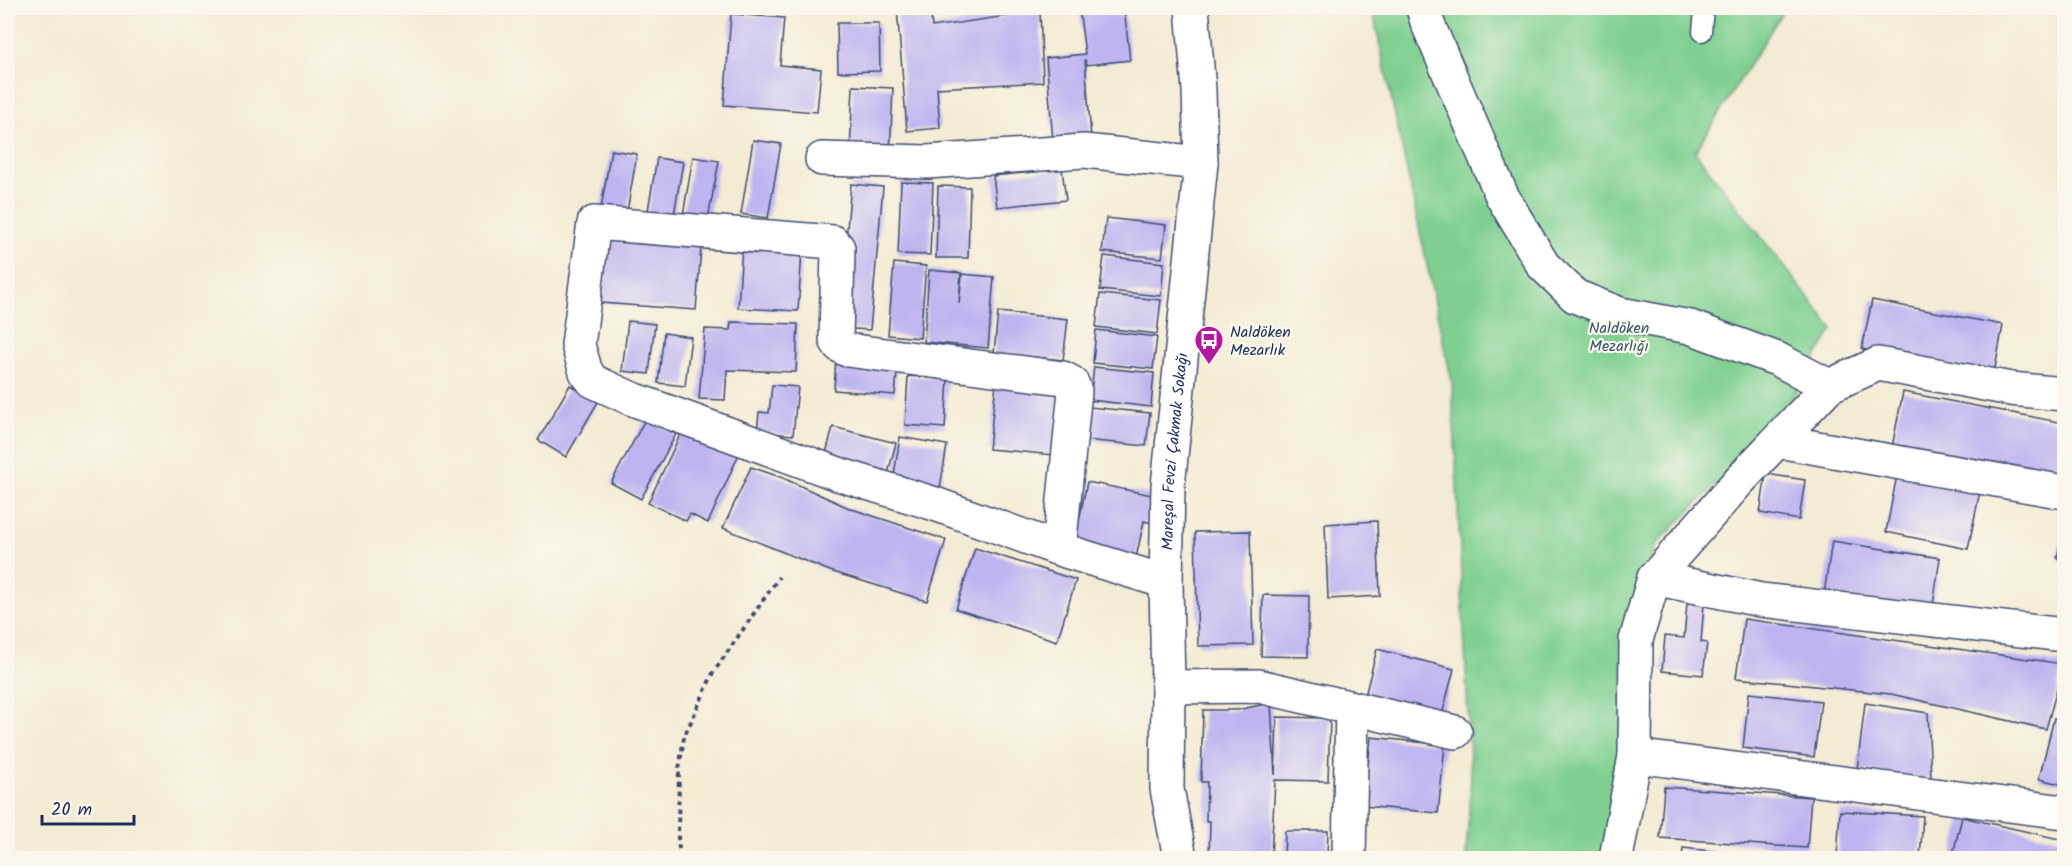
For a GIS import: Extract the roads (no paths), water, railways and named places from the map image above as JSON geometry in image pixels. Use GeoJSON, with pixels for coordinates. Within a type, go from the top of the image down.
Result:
{"type":"FeatureCollection","features":[{"type":"Feature","properties":{"kind":"street","name":"Mareşal Fevzi Çakmak Sokağı"},"geometry":{"type":"LineString","coordinates":[[1180,858],[1167,789],[1166,582],[1168,486],[1201,163],[1199,90],[1192,8]]}},
{"type":"Feature","properties":{"kind":"street"},"geometry":{"type":"LineString","coordinates":[[1423,8],[1426,22],[1502,196],[1543,265],[1575,296],[1620,314],[1690,327],[1777,359],[1829,386]]}},
{"type":"Feature","properties":{"kind":"street"},"geometry":{"type":"LineString","coordinates":[[822,159],[927,162],[1084,151],[1201,163]]}},
{"type":"Feature","properties":{"kind":"street"},"geometry":{"type":"LineString","coordinates":[[1059,549],[1075,391],[1072,383],[1063,378],[847,350],[840,346],[836,340],[838,248],[833,242],[594,223],[578,345],[586,372],[594,381],[630,398],[817,467],[935,504],[1059,549],[1166,582]]}},
{"type":"Feature","properties":{"kind":"street"},"geometry":{"type":"LineString","coordinates":[[1616,858],[1635,756],[1636,640],[1654,578],[1829,386],[1878,364],[2011,389],[2064,394]]}},
{"type":"Feature","properties":{"kind":"street"},"geometry":{"type":"LineString","coordinates":[[1778,441],[2064,492]]}},
{"type":"Feature","properties":{"kind":"street"},"geometry":{"type":"LineString","coordinates":[[1654,578],[1761,600],[2064,635]]}},
{"type":"Feature","properties":{"kind":"street"},"geometry":{"type":"LineString","coordinates":[[1168,687],[1259,686],[1455,732]]}},
{"type":"Feature","properties":{"kind":"street"},"geometry":{"type":"LineString","coordinates":[[1349,858],[1352,708]]}},
{"type":"Feature","properties":{"kind":"street"},"geometry":{"type":"LineString","coordinates":[[1635,756],[2064,812]]}},
{"type":"Feature","properties":{"kind":"lane"},"geometry":{"type":"LineString","coordinates":[[1702,32],[1704,8]]}},
{"type":"Feature","properties":{"kind":"place","name":"Naldöken Mezarlık"},"geometry":{"type":"Point","coordinates":[1209,366]}},
{"type":"Feature","properties":{"kind":"park label","name":"Naldöken Mezarlığı"},"geometry":{"type":"Point","coordinates":[1619,336]}}]}
